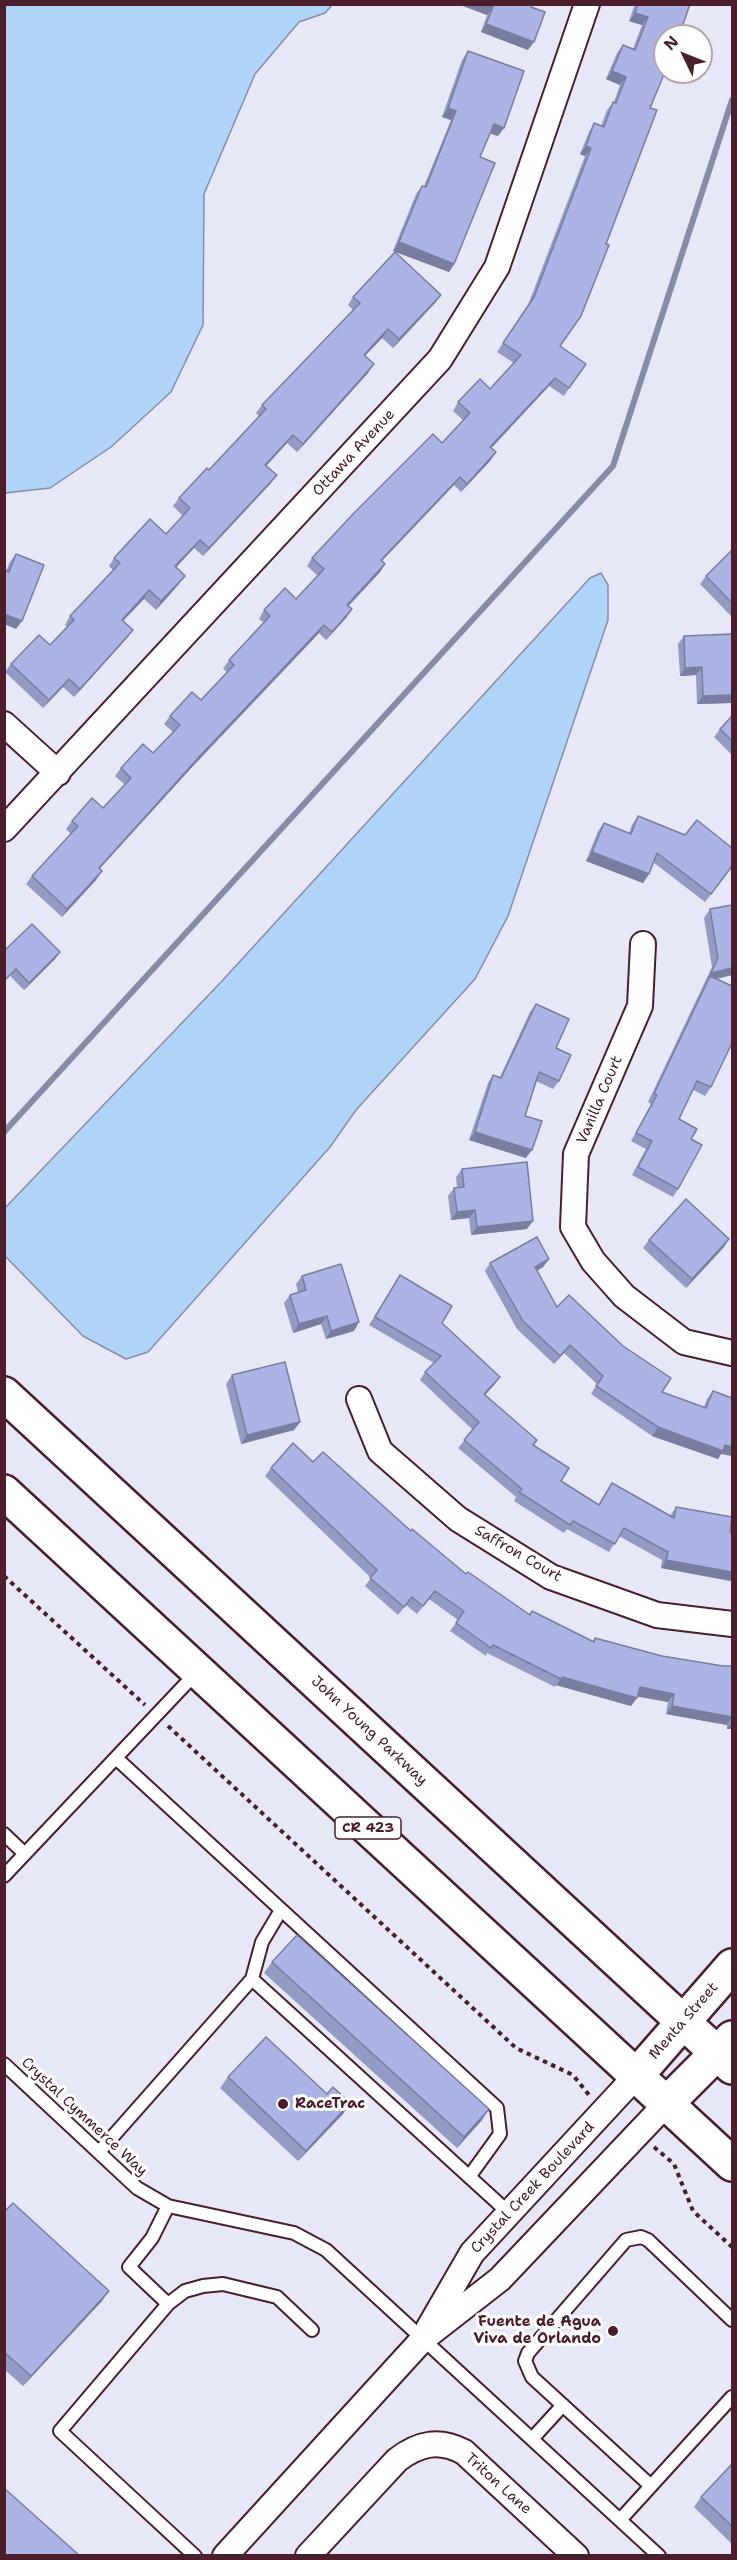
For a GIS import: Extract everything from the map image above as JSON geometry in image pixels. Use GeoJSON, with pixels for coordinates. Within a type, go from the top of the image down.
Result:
{"type":"FeatureCollection","features":[{"type":"Feature","properties":{"kind":"main road","name":"John Young Parkway"},"geometry":{"type":"LineString","coordinates":[[4,1394],[683,2021],[728,2053]]}},
{"type":"Feature","properties":{"kind":"main road","name":"CR 423"},"geometry":{"type":"LineString","coordinates":[[4,1492],[732,2164]]}},
{"type":"Feature","properties":{"kind":"main road","name":"Menta Street"},"geometry":{"type":"LineString","coordinates":[[636,2076],[732,1966]]}},
{"type":"Feature","properties":{"kind":"main road"},"geometry":{"type":"LineString","coordinates":[[667,2103],[728,2053]]}},
{"type":"Feature","properties":{"kind":"street","name":"Ottawa Avenue"},"geometry":{"type":"LineString","coordinates":[[4,829],[440,359],[497,267],[587,4]]}},
{"type":"Feature","properties":{"kind":"street"},"geometry":{"type":"LineString","coordinates":[[4,724],[58,773]]}},
{"type":"Feature","properties":{"kind":"street","name":"Vanilla Court"},"geometry":{"type":"LineString","coordinates":[[643,944],[640,1006],[576,1154],[573,1227],[593,1261],[624,1296],[684,1342],[732,1353]]}},
{"type":"Feature","properties":{"kind":"street","name":"Saffron Court"},"geometry":{"type":"LineString","coordinates":[[359,1399],[380,1451],[458,1519],[551,1577],[657,1616],[732,1624]]}},
{"type":"Feature","properties":{"kind":"street","name":"Crystal Creek Boulevard"},"geometry":{"type":"LineString","coordinates":[[423,2339],[472,2253],[636,2076]]}},
{"type":"Feature","properties":{"kind":"street","name":"Crystal Creek Boulevard"},"geometry":{"type":"LineString","coordinates":[[225,2556],[423,2339],[500,2279],[667,2103]]}},
{"type":"Feature","properties":{"kind":"street","name":"Triton Lane"},"geometry":{"type":"LineString","coordinates":[[308,2556],[397,2460],[412,2449],[432,2443],[449,2444],[464,2452],[576,2556]]}},
{"type":"Feature","properties":{"kind":"lane"},"geometry":{"type":"LineString","coordinates":[[4,1876],[198,1671]]}},
{"type":"Feature","properties":{"kind":"lane"},"geometry":{"type":"LineString","coordinates":[[116,1758],[497,2108],[500,2134],[469,2177]]}},
{"type":"Feature","properties":{"kind":"lane"},"geometry":{"type":"LineString","coordinates":[[4,1834],[26,1854]]}},
{"type":"Feature","properties":{"kind":"lane"},"geometry":{"type":"LineString","coordinates":[[99,2152],[252,1979],[262,1942],[282,1910]]}},
{"type":"Feature","properties":{"kind":"lane"},"geometry":{"type":"LineString","coordinates":[[252,1979],[509,2213]]}},
{"type":"Feature","properties":{"kind":"lane","name":"Crystal Cymmerce Way"},"geometry":{"type":"LineString","coordinates":[[4,2064],[137,2188],[168,2206],[294,2233],[326,2250],[659,2556]]}},
{"type":"Feature","properties":{"kind":"lane"},"geometry":{"type":"LineString","coordinates":[[168,2206],[152,2238],[129,2267],[168,2304]]}},
{"type":"Feature","properties":{"kind":"lane"},"geometry":{"type":"LineString","coordinates":[[651,2486],[532,2377],[525,2361],[528,2353],[626,2240],[641,2237],[648,2240],[732,2319]]}},
{"type":"Feature","properties":{"kind":"lane"},"geometry":{"type":"LineString","coordinates":[[195,2556],[60,2430],[168,2304],[185,2291],[223,2284],[278,2297],[312,2331]]}},
{"type":"Feature","properties":{"kind":"lane"},"geometry":{"type":"LineString","coordinates":[[620,2520],[732,2397]]}},
{"type":"Feature","properties":{"kind":"lane"},"geometry":{"type":"LineString","coordinates":[[532,2439],[563,2405]]}},
{"type":"Feature","properties":{"kind":"path"},"geometry":{"type":"LineString","coordinates":[[4,1576],[516,2048],[573,2075],[589,2095],[592,2094]]}},
{"type":"Feature","properties":{"kind":"path"},"geometry":{"type":"LineString","coordinates":[[651,2145],[674,2164],[693,2211],[732,2247]]}},
{"type":"Feature","properties":{"kind":"water"},"geometry":{"type":"Polygon","coordinates":[[[5,4],[332,5],[325,13],[299,22],[255,74],[204,194],[203,325],[171,392],[111,447],[50,488],[5,493],[5,4]]]}},
{"type":"Feature","properties":{"kind":"water"},"geometry":{"type":"Polygon","coordinates":[[[601,573],[608,585],[608,620],[508,916],[475,979],[356,1110],[330,1147],[148,1352],[126,1359],[83,1336],[5,1256],[5,1208],[222,981],[590,578],[601,573]]]}},
{"type":"Feature","properties":{"kind":"building"},"geometry":{"type":"Polygon","coordinates":[[[487,4],[532,4],[531,7],[545,12],[534,42],[486,24],[493,7],[487,4]]]}},
{"type":"Feature","properties":{"kind":"building"},"geometry":{"type":"Polygon","coordinates":[[[638,4],[690,4],[683,24],[653,24],[653,84],[660,84],[650,108],[657,110],[581,316],[560,346],[586,364],[569,388],[555,378],[490,447],[496,452],[467,484],[460,477],[381,560],[385,564],[347,605],[352,609],[332,632],[324,625],[199,757],[99,868],[102,871],[67,909],[32,876],[78,826],[72,821],[92,798],[103,808],[131,778],[121,768],[143,744],[153,753],[180,725],[170,716],[192,692],[201,700],[234,665],[229,660],[270,616],[264,610],[285,588],[296,599],[324,569],[312,558],[433,434],[442,443],[470,413],[458,402],[480,379],[490,389],[521,355],[503,343],[534,297],[591,148],[586,146],[594,123],[604,127],[613,102],[616,103],[626,77],[612,71],[623,45],[635,50],[648,17],[635,13],[638,4]]]}},
{"type":"Feature","properties":{"kind":"building"},"geometry":{"type":"Polygon","coordinates":[[[468,51],[524,71],[504,128],[494,124],[480,157],[495,163],[454,264],[399,242],[422,186],[426,187],[456,111],[448,108],[468,51]]]}},
{"type":"Feature","properties":{"kind":"building"},"geometry":{"type":"Polygon","coordinates":[[[395,252],[441,295],[399,339],[388,329],[364,355],[374,364],[303,444],[293,435],[265,465],[277,475],[209,548],[200,540],[175,566],[185,576],[161,601],[149,590],[122,620],[133,630],[80,689],[69,679],[49,700],[11,664],[39,635],[50,645],[74,620],[70,616],[120,563],[114,558],[150,519],[166,534],[190,508],[179,498],[207,468],[209,470],[266,409],[262,405],[360,303],[353,297],[395,252]]]}},
{"type":"Feature","properties":{"kind":"building"},"geometry":{"type":"Polygon","coordinates":[[[732,550],[732,603],[706,576],[732,550]]]}},
{"type":"Feature","properties":{"kind":"building"},"geometry":{"type":"Polygon","coordinates":[[[16,554],[44,565],[22,621],[4,614],[4,570],[9,572],[16,554]]]}},
{"type":"Feature","properties":{"kind":"building"},"geometry":{"type":"Polygon","coordinates":[[[732,634],[732,695],[703,696],[702,667],[685,668],[684,636],[732,634]]]}},
{"type":"Feature","properties":{"kind":"building"},"geometry":{"type":"Polygon","coordinates":[[[732,716],[732,741],[720,729],[732,716]]]}},
{"type":"Feature","properties":{"kind":"building"},"geometry":{"type":"Polygon","coordinates":[[[638,816],[685,835],[697,820],[732,848],[732,866],[711,894],[657,853],[649,874],[592,852],[604,823],[631,834],[638,816]]]}},
{"type":"Feature","properties":{"kind":"building"},"geometry":{"type":"Polygon","coordinates":[[[732,905],[732,968],[711,973],[718,958],[710,909],[732,905]]]}},
{"type":"Feature","properties":{"kind":"building"},"geometry":{"type":"Polygon","coordinates":[[[32,924],[60,952],[29,983],[16,969],[4,981],[4,951],[32,924]]]}},
{"type":"Feature","properties":{"kind":"building"},"geometry":{"type":"Polygon","coordinates":[[[710,976],[732,986],[732,1043],[711,1087],[697,1081],[679,1119],[697,1129],[691,1139],[702,1145],[678,1189],[638,1167],[652,1141],[636,1133],[657,1095],[654,1094],[710,976]]]}},
{"type":"Feature","properties":{"kind":"building"},"geometry":{"type":"Polygon","coordinates":[[[536,1004],[569,1019],[556,1048],[571,1055],[559,1081],[539,1072],[525,1116],[542,1121],[532,1150],[475,1132],[493,1075],[501,1078],[536,1004]]]}},
{"type":"Feature","properties":{"kind":"building"},"geometry":{"type":"Polygon","coordinates":[[[527,1162],[533,1221],[477,1227],[475,1210],[457,1212],[454,1188],[464,1187],[462,1169],[527,1162]]]}},
{"type":"Feature","properties":{"kind":"building"},"geometry":{"type":"Polygon","coordinates":[[[686,1199],[729,1239],[692,1279],[649,1240],[686,1199]]]}},
{"type":"Feature","properties":{"kind":"building"},"geometry":{"type":"Polygon","coordinates":[[[537,1237],[549,1259],[535,1267],[557,1307],[569,1295],[623,1346],[671,1378],[662,1392],[706,1408],[713,1391],[732,1398],[732,1447],[725,1445],[723,1451],[658,1427],[596,1386],[603,1376],[570,1345],[560,1356],[523,1321],[490,1263],[537,1237]]]}},
{"type":"Feature","properties":{"kind":"building"},"geometry":{"type":"Polygon","coordinates":[[[341,1264],[359,1322],[331,1331],[327,1316],[299,1324],[290,1295],[306,1290],[302,1276],[341,1264]]]}},
{"type":"Feature","properties":{"kind":"building"},"geometry":{"type":"Polygon","coordinates":[[[400,1275],[452,1306],[442,1323],[500,1377],[484,1394],[537,1440],[533,1445],[569,1468],[561,1481],[599,1505],[612,1483],[674,1518],[676,1507],[732,1517],[730,1532],[732,1532],[732,1572],[666,1560],[668,1552],[624,1528],[615,1544],[573,1521],[570,1525],[519,1492],[522,1489],[464,1440],[479,1422],[425,1372],[441,1356],[375,1317],[400,1275]]]}},
{"type":"Feature","properties":{"kind":"building"},"geometry":{"type":"Polygon","coordinates":[[[285,1362],[300,1422],[247,1435],[232,1375],[285,1362]]]}},
{"type":"Feature","properties":{"kind":"building"},"geometry":{"type":"Polygon","coordinates":[[[293,1443],[313,1462],[323,1452],[411,1531],[412,1529],[466,1574],[468,1572],[530,1615],[532,1611],[594,1642],[595,1638],[662,1656],[732,1666],[732,1717],[672,1706],[674,1694],[640,1687],[637,1698],[562,1677],[561,1679],[493,1645],[491,1648],[456,1623],[464,1611],[435,1591],[423,1606],[412,1597],[404,1607],[370,1578],[377,1570],[271,1468],[293,1443]]]}},
{"type":"Feature","properties":{"kind":"building"},"geometry":{"type":"Polygon","coordinates":[[[297,1935],[489,2109],[464,2137],[272,1962],[297,1935]]]}},
{"type":"Feature","properties":{"kind":"building"},"geometry":{"type":"Polygon","coordinates":[[[266,2037],[327,2094],[333,2087],[350,2103],[306,2151],[228,2077],[266,2037]]]}},
{"type":"Feature","properties":{"kind":"building"},"geometry":{"type":"Polygon","coordinates":[[[13,2203],[109,2291],[31,2376],[4,2352],[4,2212],[13,2203]]]}},
{"type":"Feature","properties":{"kind":"building"},"geometry":{"type":"Polygon","coordinates":[[[732,2464],[732,2526],[701,2497],[732,2464]]]}},
{"type":"Feature","properties":{"kind":"building"},"geometry":{"type":"Polygon","coordinates":[[[4,2488],[80,2556],[4,2556],[4,2488]]]}},
{"type":"Feature","properties":{"kind":"waterway"},"geometry":{"type":"LineString","coordinates":[[4,1132],[613,466],[732,100]]}},
{"type":"Feature","properties":{"kind":"place","name":"RaceTrac"},"geometry":{"type":"Point","coordinates":[283,2104]}},
{"type":"Feature","properties":{"kind":"place","name":"Fuente de Agua Viva de Orlando"},"geometry":{"type":"Point","coordinates":[613,2331]}}]}
